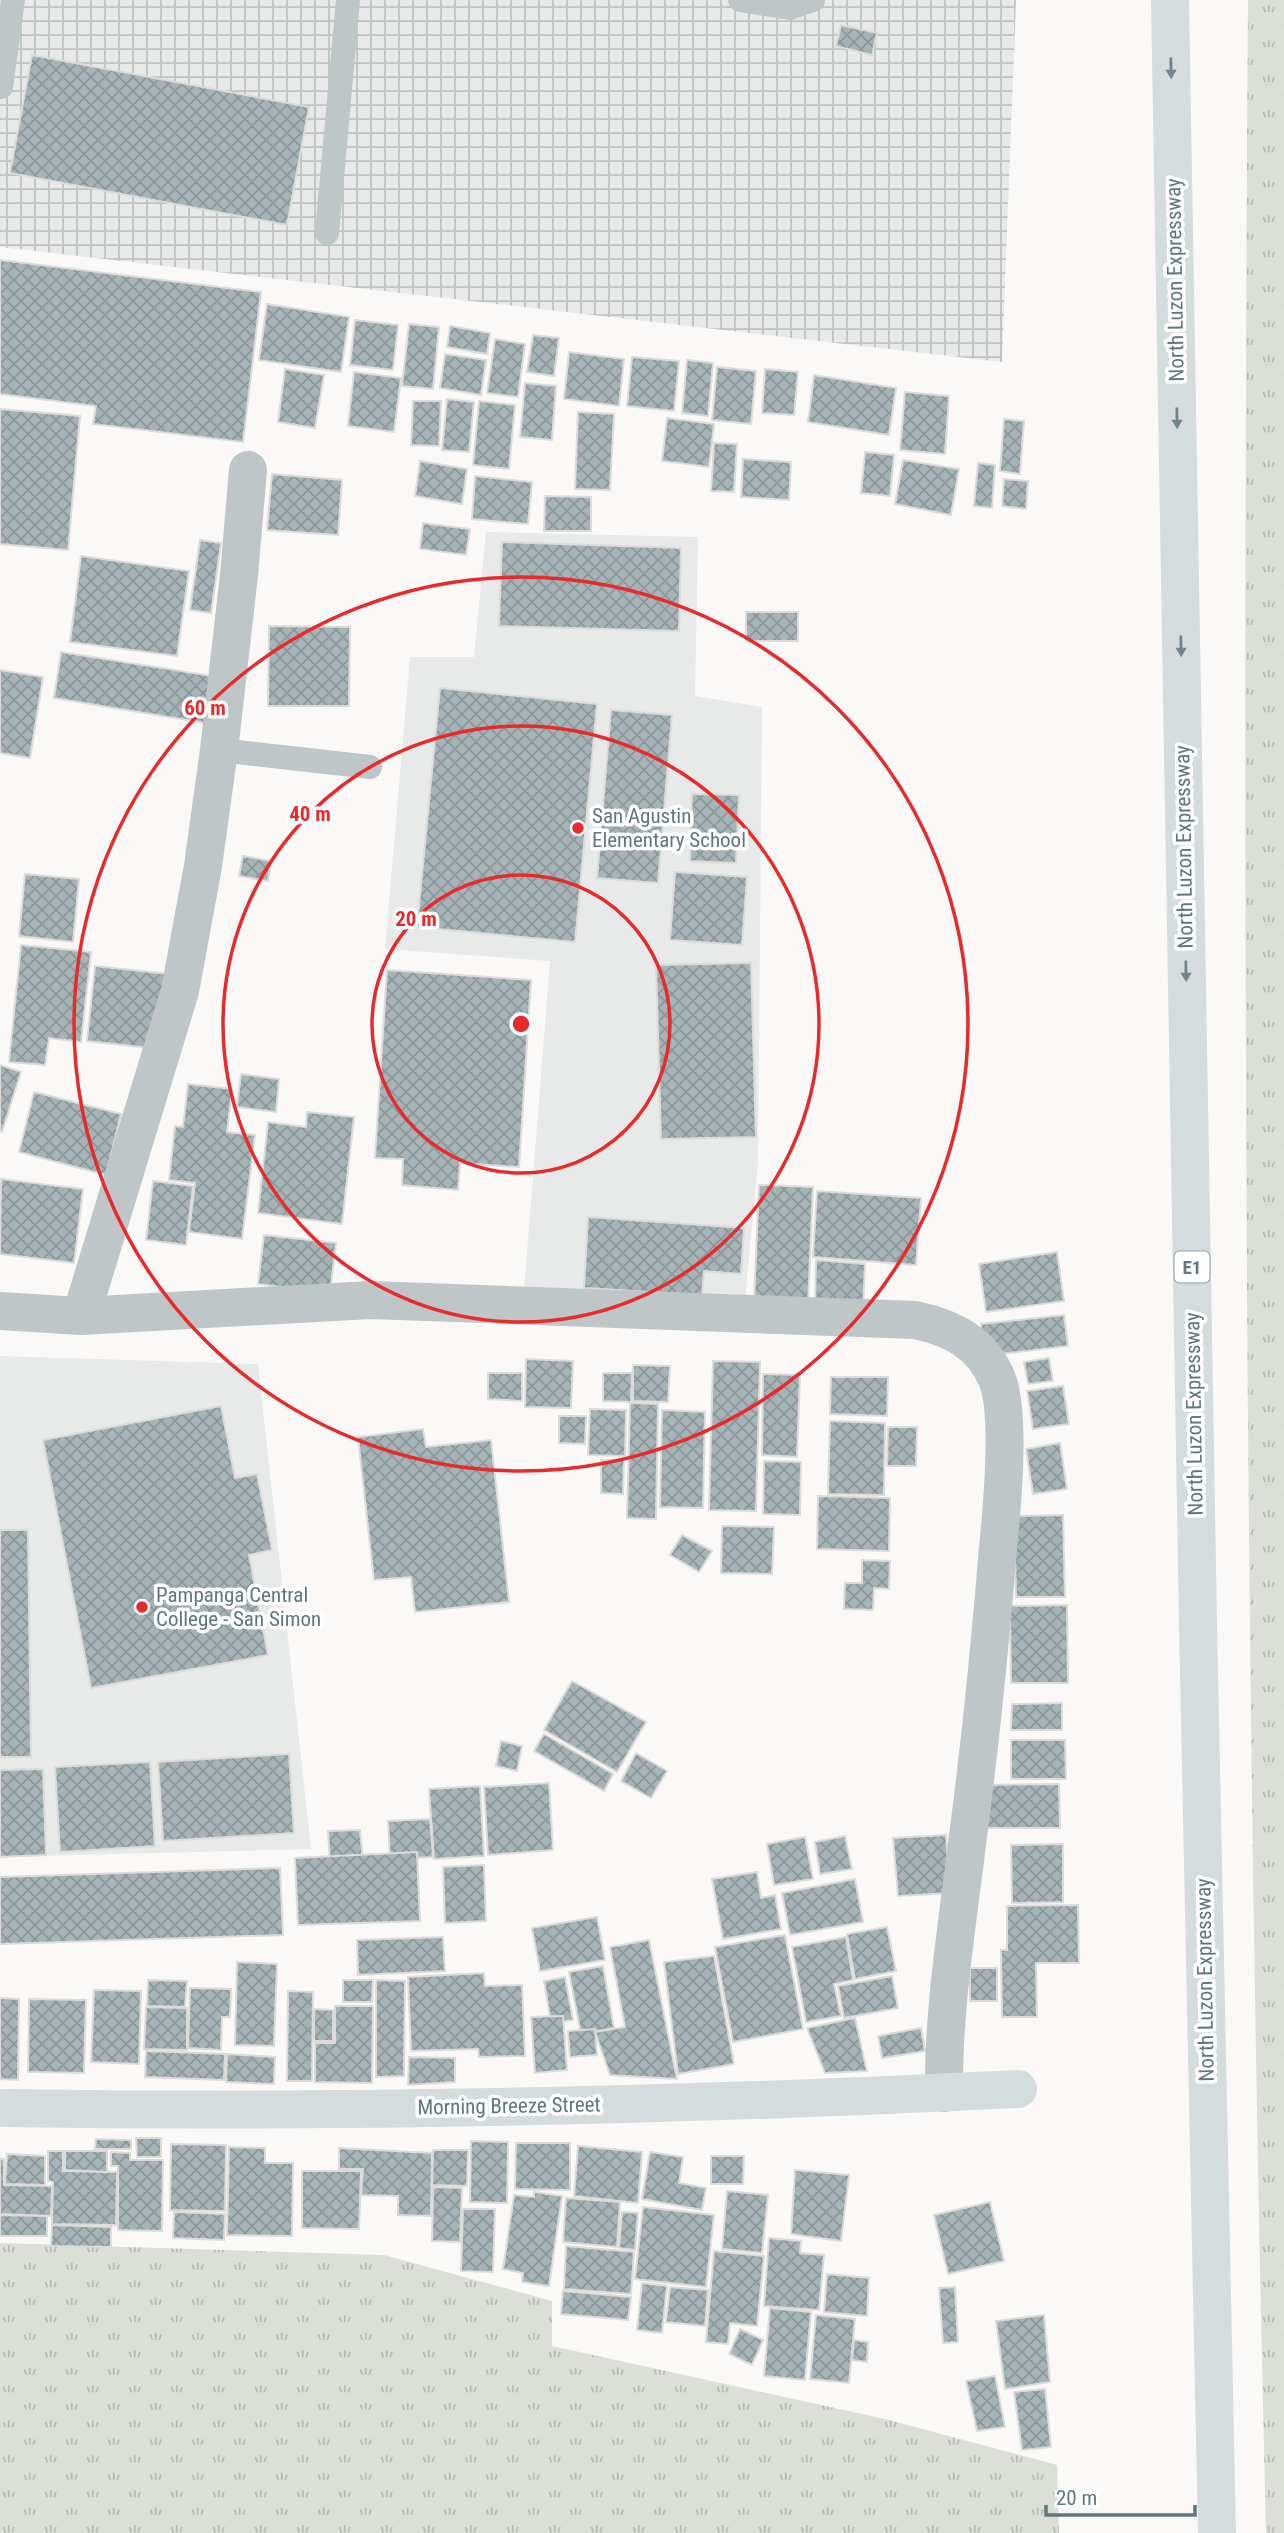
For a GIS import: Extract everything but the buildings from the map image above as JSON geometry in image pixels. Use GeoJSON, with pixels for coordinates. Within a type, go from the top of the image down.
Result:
{"type":"FeatureCollection","features":[{"type":"Feature","properties":{"kind":"main road","name":"North Luzon Expressway"},"geometry":{"type":"LineString","coordinates":[[1170,0],[1197,1596],[1217,2533]]}},
{"type":"Feature","properties":{"kind":"main road","name":"Morning Breeze Street"},"geometry":{"type":"LineString","coordinates":[[0,2109],[172,2110],[598,2105],[1018,2089]]}},
{"type":"Feature","properties":{"kind":"street"},"geometry":{"type":"LineString","coordinates":[[81,1316],[180,991],[203,866],[219,750],[248,470]]}},
{"type":"Feature","properties":{"kind":"street"},"geometry":{"type":"LineString","coordinates":[[0,1311],[81,1316],[371,1300],[915,1321],[943,1326],[970,1342],[987,1361],[998,1381],[1004,1418],[1002,1506],[992,1625],[950,1977],[944,2093]]}},
{"type":"Feature","properties":{"kind":"lane"},"geometry":{"type":"LineString","coordinates":[[1,87],[13,0]]}},
{"type":"Feature","properties":{"kind":"lane"},"geometry":{"type":"LineString","coordinates":[[327,233],[348,0]]}},
{"type":"Feature","properties":{"kind":"lane"},"geometry":{"type":"LineString","coordinates":[[740,0],[790,8],[813,0]]}},
{"type":"Feature","properties":{"kind":"lane"},"geometry":{"type":"LineString","coordinates":[[219,750],[370,767]]}},
{"type":"Feature","properties":{"kind":"shaded area"},"geometry":{"type":"Polygon","coordinates":[[[0,0],[1016,0],[1002,362],[0,247],[0,0]]]}},
{"type":"Feature","properties":{"kind":"shaded area","name":"San Agustin Elementary School"},"geometry":{"type":"Polygon","coordinates":[[[486,532],[698,537],[695,696],[762,707],[758,1162],[745,1300],[524,1291],[550,961],[385,949],[410,657],[474,657],[486,532]]]}},
{"type":"Feature","properties":{"kind":"shaded area","name":"Pampanga Central College - San Simon"},"geometry":{"type":"Polygon","coordinates":[[[0,1356],[258,1364],[311,1849],[0,1857],[0,1356]]]}},
{"type":"Feature","properties":{"kind":"green space"},"geometry":{"type":"Polygon","coordinates":[[[1248,0],[1284,0],[1284,2533],[1266,2533],[1253,1900],[1245,633],[1248,0]]]}},
{"type":"Feature","properties":{"kind":"green space"},"geometry":{"type":"Polygon","coordinates":[[[0,2243],[384,2255],[552,2301],[552,2346],[885,2419],[1057,2465],[1059,2533],[0,2533],[0,2243]]]}},
{"type":"Feature","properties":{"kind":"place","name":"San Agustin Elementary School"},"geometry":{"type":"Point","coordinates":[578,828]}},
{"type":"Feature","properties":{"kind":"place","name":"Pampanga Central College - San Simon"},"geometry":{"type":"Point","coordinates":[142,1607]}}]}
